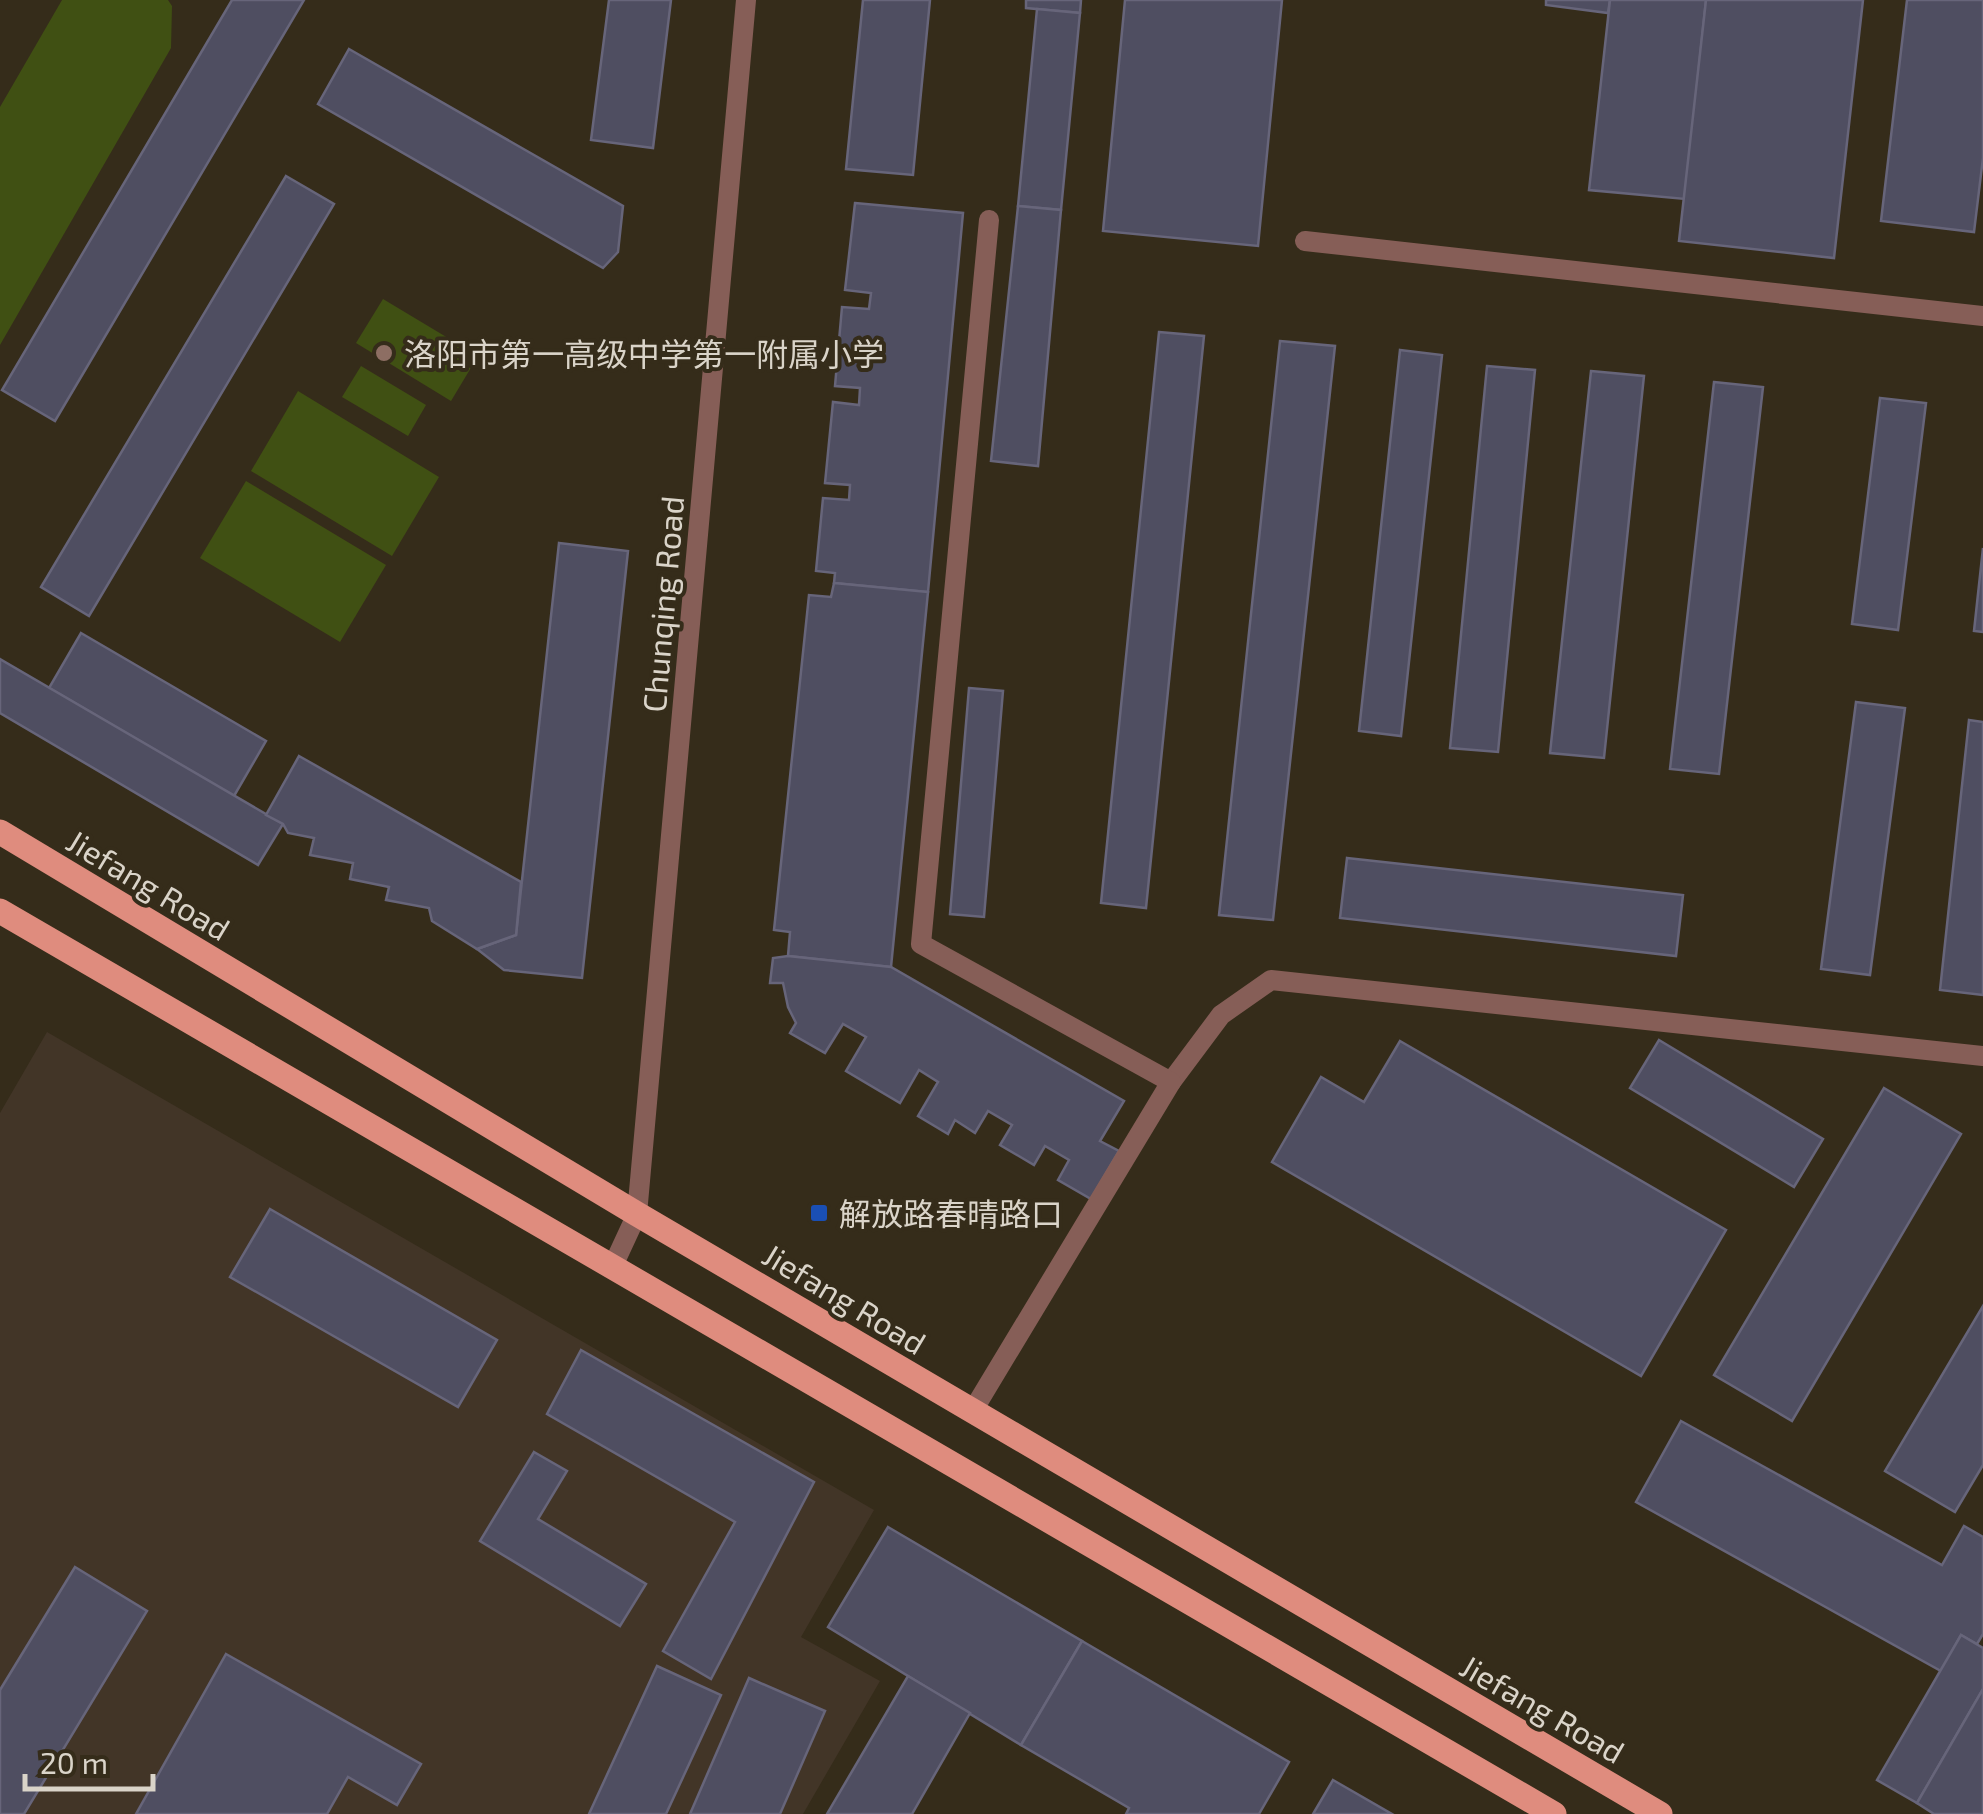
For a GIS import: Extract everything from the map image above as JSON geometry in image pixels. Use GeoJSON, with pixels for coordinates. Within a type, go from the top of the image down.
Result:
{"type":"FeatureCollection","features":[{"type":"Feature","properties":{"kind":"main road","name":"Jiefang Road"},"geometry":{"type":"LineString","coordinates":[[0,832],[637,1214],[1660,1814]]}},
{"type":"Feature","properties":{"kind":"main road"},"geometry":{"type":"LineString","coordinates":[[0,911],[1554,1814]]}},
{"type":"Feature","properties":{"kind":"street","name":"Chunqing Road"},"geometry":{"type":"LineString","coordinates":[[612,1268],[637,1214],[746,0]]}},
{"type":"Feature","properties":{"kind":"street"},"geometry":{"type":"LineString","coordinates":[[988,220],[921,944],[1171,1082]]}},
{"type":"Feature","properties":{"kind":"street"},"geometry":{"type":"LineString","coordinates":[[1305,240],[1983,316]]}},
{"type":"Feature","properties":{"kind":"street"},"geometry":{"type":"LineString","coordinates":[[972,1412],[1171,1082],[1221,1015],[1272,980],[1983,1056]]}},
{"type":"Feature","properties":{"kind":"shaded area"},"geometry":{"type":"Polygon","coordinates":[[[47,1032],[874,1510],[801,1637],[880,1681],[803,1814],[0,1814],[0,1113],[47,1032]]]}},
{"type":"Feature","properties":{"kind":"green space"},"geometry":{"type":"Polygon","coordinates":[[[62,0],[168,0],[172,6],[171,48],[0,345],[0,107],[62,0]]]}},
{"type":"Feature","properties":{"kind":"green space"},"geometry":{"type":"Polygon","coordinates":[[[383,299],[478,356],[451,401],[356,343],[383,299]]]}},
{"type":"Feature","properties":{"kind":"green space"},"geometry":{"type":"Polygon","coordinates":[[[361,366],[426,405],[408,436],[342,397],[361,366]]]}},
{"type":"Feature","properties":{"kind":"green space"},"geometry":{"type":"Polygon","coordinates":[[[298,391],[439,477],[392,556],[251,471],[298,391]]]}},
{"type":"Feature","properties":{"kind":"green space"},"geometry":{"type":"Polygon","coordinates":[[[246,481],[386,565],[340,642],[200,558],[246,481]]]}},
{"type":"Feature","properties":{"kind":"building"},"geometry":{"type":"Polygon","coordinates":[[[232,0],[304,0],[55,421],[2,390],[232,0]]]}},
{"type":"Feature","properties":{"kind":"building"},"geometry":{"type":"Polygon","coordinates":[[[609,0],[671,0],[653,148],[591,140],[609,0]]]}},
{"type":"Feature","properties":{"kind":"building"},"geometry":{"type":"Polygon","coordinates":[[[863,0],[930,0],[913,175],[846,169],[863,0]]]}},
{"type":"Feature","properties":{"kind":"building"},"geometry":{"type":"Polygon","coordinates":[[[1026,0],[1081,0],[1080,13],[1026,8],[1026,0]]]}},
{"type":"Feature","properties":{"kind":"building"},"geometry":{"type":"Polygon","coordinates":[[[1125,0],[1282,0],[1258,246],[1103,231],[1125,0]]]}},
{"type":"Feature","properties":{"kind":"building"},"geometry":{"type":"Polygon","coordinates":[[[1546,0],[1610,0],[1608,13],[1546,5],[1546,0]]]}},
{"type":"Feature","properties":{"kind":"building"},"geometry":{"type":"Polygon","coordinates":[[[1610,0],[1706,0],[1685,199],[1589,190],[1610,0]]]}},
{"type":"Feature","properties":{"kind":"building"},"geometry":{"type":"Polygon","coordinates":[[[1706,0],[1863,0],[1834,258],[1679,241],[1706,0]]]}},
{"type":"Feature","properties":{"kind":"building"},"geometry":{"type":"Polygon","coordinates":[[[1907,0],[1983,0],[1983,158],[1974,232],[1881,221],[1907,0]]]}},
{"type":"Feature","properties":{"kind":"building"},"geometry":{"type":"Polygon","coordinates":[[[1037,9],[1080,13],[1061,210],[1018,206],[1037,9]]]}},
{"type":"Feature","properties":{"kind":"building"},"geometry":{"type":"Polygon","coordinates":[[[349,49],[623,206],[618,252],[603,268],[318,104],[349,49]]]}},
{"type":"Feature","properties":{"kind":"building"},"geometry":{"type":"Polygon","coordinates":[[[286,176],[334,204],[89,616],[41,587],[286,176]]]}},
{"type":"Feature","properties":{"kind":"building"},"geometry":{"type":"Polygon","coordinates":[[[855,203],[963,213],[928,592],[834,583],[835,573],[816,571],[823,498],[849,500],[850,485],[825,483],[833,402],[859,405],[860,388],[835,386],[842,307],[869,309],[871,293],[845,290],[855,203]]]}},
{"type":"Feature","properties":{"kind":"building"},"geometry":{"type":"Polygon","coordinates":[[[1018,206],[1061,210],[1038,466],[991,461],[1018,206]]]}},
{"type":"Feature","properties":{"kind":"building"},"geometry":{"type":"Polygon","coordinates":[[[1159,332],[1204,336],[1146,908],[1101,903],[1159,332]]]}},
{"type":"Feature","properties":{"kind":"building"},"geometry":{"type":"Polygon","coordinates":[[[1280,341],[1335,346],[1273,920],[1219,915],[1280,341]]]}},
{"type":"Feature","properties":{"kind":"building"},"geometry":{"type":"Polygon","coordinates":[[[1400,350],[1442,355],[1401,736],[1359,731],[1400,350]]]}},
{"type":"Feature","properties":{"kind":"building"},"geometry":{"type":"Polygon","coordinates":[[[1487,366],[1535,370],[1498,752],[1450,748],[1487,366]]]}},
{"type":"Feature","properties":{"kind":"building"},"geometry":{"type":"Polygon","coordinates":[[[1591,371],[1644,376],[1604,758],[1550,753],[1591,371]]]}},
{"type":"Feature","properties":{"kind":"building"},"geometry":{"type":"Polygon","coordinates":[[[1714,382],[1763,387],[1719,774],[1670,769],[1714,382]]]}},
{"type":"Feature","properties":{"kind":"building"},"geometry":{"type":"Polygon","coordinates":[[[1880,398],[1926,403],[1898,630],[1852,624],[1880,398]]]}},
{"type":"Feature","properties":{"kind":"building"},"geometry":{"type":"Polygon","coordinates":[[[559,543],[628,551],[582,978],[504,970],[477,949],[516,935],[559,543]]]}},
{"type":"Feature","properties":{"kind":"building"},"geometry":{"type":"Polygon","coordinates":[[[1983,548],[1983,632],[1974,631],[1983,548]]]}},
{"type":"Feature","properties":{"kind":"building"},"geometry":{"type":"Polygon","coordinates":[[[834,583],[928,592],[891,967],[788,956],[790,932],[774,930],[809,595],[831,597],[834,583]]]}},
{"type":"Feature","properties":{"kind":"building"},"geometry":{"type":"Polygon","coordinates":[[[81,633],[266,741],[234,796],[49,688],[81,633]]]}},
{"type":"Feature","properties":{"kind":"building"},"geometry":{"type":"Polygon","coordinates":[[[0,659],[283,824],[258,865],[0,713],[0,659]]]}},
{"type":"Feature","properties":{"kind":"building"},"geometry":{"type":"Polygon","coordinates":[[[969,688],[1003,691],[984,917],[950,914],[969,688]]]}},
{"type":"Feature","properties":{"kind":"building"},"geometry":{"type":"Polygon","coordinates":[[[1856,702],[1905,708],[1870,975],[1821,969],[1856,702]]]}},
{"type":"Feature","properties":{"kind":"building"},"geometry":{"type":"Polygon","coordinates":[[[1969,720],[1983,722],[1983,995],[1940,990],[1969,720]]]}},
{"type":"Feature","properties":{"kind":"building"},"geometry":{"type":"Polygon","coordinates":[[[299,756],[521,882],[516,935],[477,949],[432,921],[429,908],[386,900],[389,887],[350,879],[353,863],[310,855],[314,838],[288,833],[283,824],[266,815],[299,756]]]}},
{"type":"Feature","properties":{"kind":"building"},"geometry":{"type":"Polygon","coordinates":[[[1347,858],[1683,895],[1676,956],[1340,918],[1347,858]]]}},
{"type":"Feature","properties":{"kind":"building"},"geometry":{"type":"Polygon","coordinates":[[[788,956],[891,967],[1124,1101],[1100,1141],[1119,1151],[1091,1199],[1058,1180],[1069,1160],[1045,1146],[1034,1165],[1000,1145],[1012,1125],[988,1111],[975,1133],[955,1120],[948,1134],[918,1116],[938,1082],[919,1070],[900,1103],[846,1071],[866,1037],[843,1024],[825,1053],[790,1033],[796,1023],[783,983],[770,983],[773,958],[788,956]]]}},
{"type":"Feature","properties":{"kind":"building"},"geometry":{"type":"Polygon","coordinates":[[[1659,1040],[1823,1139],[1794,1187],[1630,1088],[1659,1040]]]}},
{"type":"Feature","properties":{"kind":"building"},"geometry":{"type":"Polygon","coordinates":[[[1400,1041],[1726,1230],[1641,1376],[1272,1162],[1321,1077],[1364,1102],[1400,1041]]]}},
{"type":"Feature","properties":{"kind":"building"},"geometry":{"type":"Polygon","coordinates":[[[1884,1088],[1961,1134],[1792,1421],[1714,1375],[1884,1088]]]}},
{"type":"Feature","properties":{"kind":"building"},"geometry":{"type":"Polygon","coordinates":[[[270,1209],[497,1340],[458,1407],[230,1277],[270,1209]]]}},
{"type":"Feature","properties":{"kind":"building"},"geometry":{"type":"Polygon","coordinates":[[[1983,1306],[1983,1465],[1955,1512],[1885,1471],[1983,1306]]]}},
{"type":"Feature","properties":{"kind":"building"},"geometry":{"type":"Polygon","coordinates":[[[581,1350],[814,1482],[711,1679],[663,1651],[735,1522],[547,1414],[581,1350]]]}},
{"type":"Feature","properties":{"kind":"building"},"geometry":{"type":"Polygon","coordinates":[[[1681,1421],[1942,1565],[1964,1526],[1983,1537],[1983,1634],[1977,1644],[1961,1635],[1941,1671],[1636,1502],[1681,1421]]]}},
{"type":"Feature","properties":{"kind":"building"},"geometry":{"type":"Polygon","coordinates":[[[534,1452],[567,1471],[538,1519],[646,1584],[620,1626],[480,1541],[534,1452]]]}},
{"type":"Feature","properties":{"kind":"building"},"geometry":{"type":"Polygon","coordinates":[[[888,1527],[1082,1641],[1021,1745],[828,1627],[888,1527]]]}},
{"type":"Feature","properties":{"kind":"building"},"geometry":{"type":"Polygon","coordinates":[[[75,1567],[147,1611],[24,1814],[0,1814],[0,1690],[75,1567]]]}},
{"type":"Feature","properties":{"kind":"building"},"geometry":{"type":"Polygon","coordinates":[[[1961,1635],[1983,1648],[1983,1689],[1917,1803],[1877,1780],[1961,1635]]]}},
{"type":"Feature","properties":{"kind":"building"},"geometry":{"type":"Polygon","coordinates":[[[1082,1641],[1289,1762],[1259,1814],[1126,1814],[1129,1808],[1021,1745],[1082,1641]]]}},
{"type":"Feature","properties":{"kind":"building"},"geometry":{"type":"Polygon","coordinates":[[[226,1654],[421,1764],[397,1805],[348,1777],[327,1814],[136,1814],[226,1654]]]}},
{"type":"Feature","properties":{"kind":"building"},"geometry":{"type":"Polygon","coordinates":[[[657,1666],[721,1695],[666,1814],[589,1814],[657,1666]]]}},
{"type":"Feature","properties":{"kind":"building"},"geometry":{"type":"Polygon","coordinates":[[[908,1676],[970,1713],[912,1814],[827,1814],[908,1676]]]}},
{"type":"Feature","properties":{"kind":"building"},"geometry":{"type":"Polygon","coordinates":[[[749,1678],[825,1711],[780,1814],[690,1814],[749,1678]]]}},
{"type":"Feature","properties":{"kind":"building"},"geometry":{"type":"Polygon","coordinates":[[[1983,1689],[1983,1814],[1934,1814],[1917,1803],[1983,1689]]]}},
{"type":"Feature","properties":{"kind":"building"},"geometry":{"type":"Polygon","coordinates":[[[1333,1780],[1392,1814],[1313,1814],[1333,1780]]]}},
{"type":"Feature","properties":{"kind":"place","name":"洛阳市第一高级中学第一附属小学"},"geometry":{"type":"Point","coordinates":[384,353]}},
{"type":"Feature","properties":{"kind":"place","name":"解放路春晴路口"},"geometry":{"type":"Point","coordinates":[819,1213]}}]}
